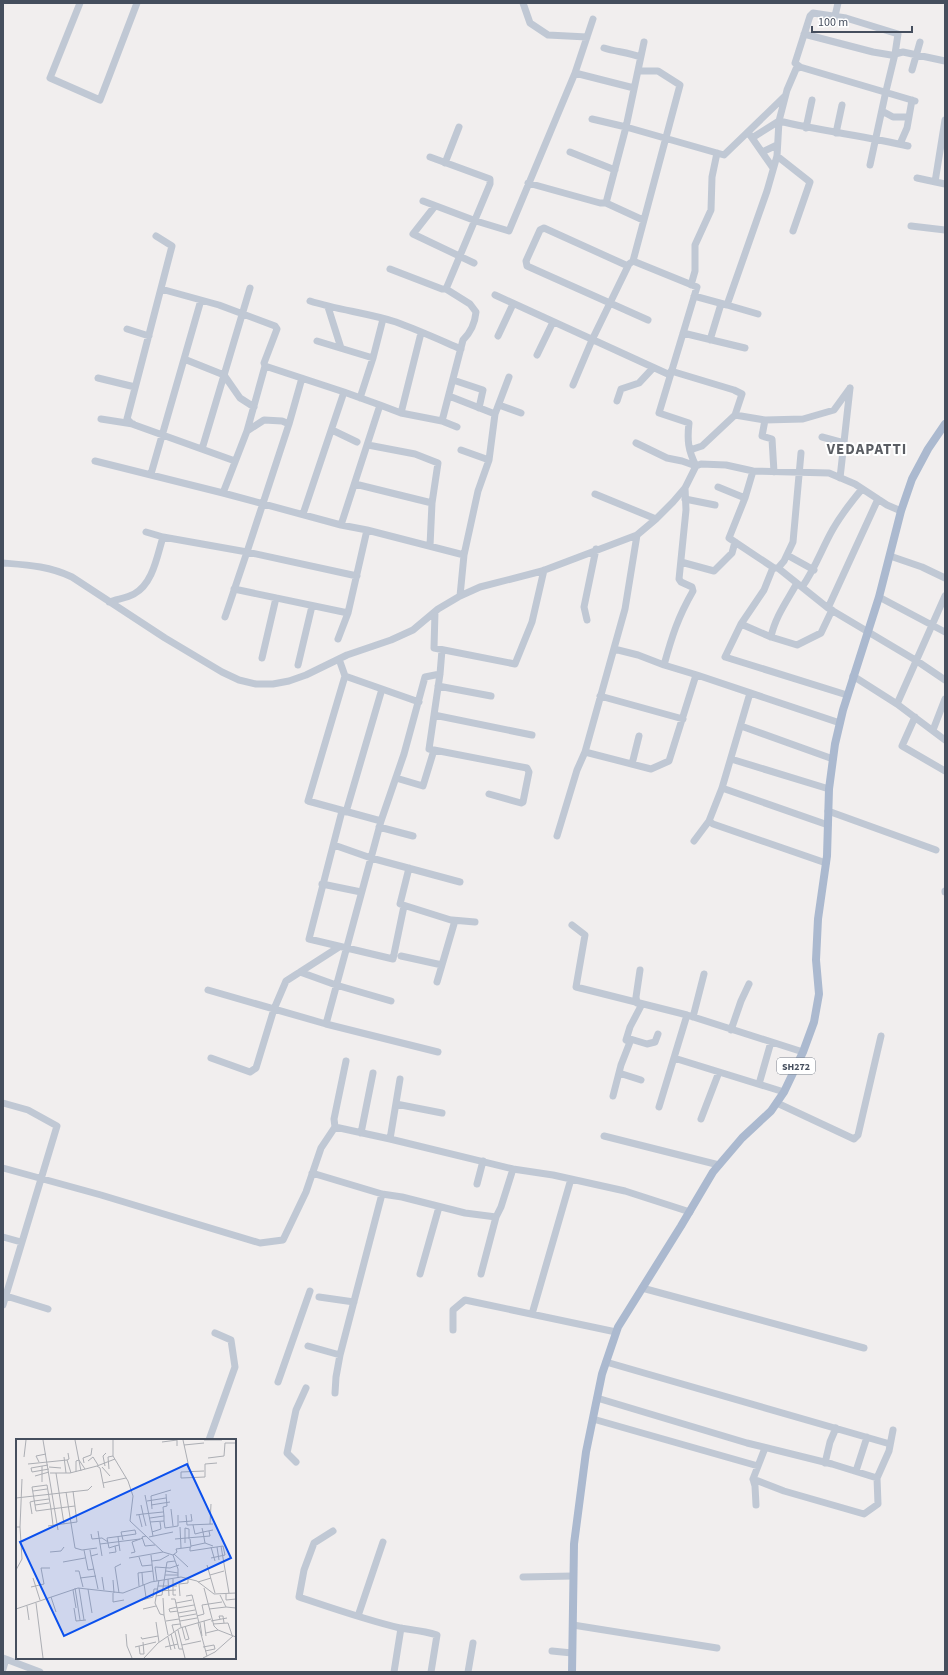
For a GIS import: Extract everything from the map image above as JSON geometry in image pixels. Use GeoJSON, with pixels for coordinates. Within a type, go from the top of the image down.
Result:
{"type":"FeatureCollection","features":[{"type":"Feature","properties":{"kind":"main road","name":"SH272"},"geometry":{"type":"LineString","coordinates":[[572,1672],[574,1544],[586,1452],[606,1362],[616,1332],[713,1172],[742,1138],[771,1111],[784,1092],[803,1052],[814,1022],[819,994],[816,960],[818,919],[826,862],[829,789],[840,723],[847,695],[879,597],[901,511],[912,479],[928,450],[944,426]]}},
{"type":"Feature","properties":{"kind":"street"},"geometry":{"type":"LineString","coordinates":[[78,4],[50,78],[100,100],[137,3]]}},
{"type":"Feature","properties":{"kind":"street"},"geometry":{"type":"LineString","coordinates":[[523,3],[530,23],[548,35],[587,37]]}},
{"type":"Feature","properties":{"kind":"street"},"geometry":{"type":"LineString","coordinates":[[835,16],[838,3]]}},
{"type":"Feature","properties":{"kind":"street"},"geometry":{"type":"LineString","coordinates":[[750,135],[779,121],[806,128],[876,139],[904,145],[914,100],[886,91],[800,67],[794,63],[810,16],[814,12],[835,16],[898,34],[895,54],[886,91],[876,139],[870,165]]}},
{"type":"Feature","properties":{"kind":"street"},"geometry":{"type":"LineString","coordinates":[[423,201],[476,221],[509,231],[575,73],[593,19]]}},
{"type":"Feature","properties":{"kind":"street"},"geometry":{"type":"LineString","coordinates":[[804,34],[873,52],[891,55],[903,52],[945,61]]}},
{"type":"Feature","properties":{"kind":"street"},"geometry":{"type":"LineString","coordinates":[[606,203],[626,127],[644,42]]}},
{"type":"Feature","properties":{"kind":"street"},"geometry":{"type":"LineString","coordinates":[[912,70],[920,42]]}},
{"type":"Feature","properties":{"kind":"street"},"geometry":{"type":"LineString","coordinates":[[604,48],[615,52],[629,52],[640,58]]}},
{"type":"Feature","properties":{"kind":"street"},"geometry":{"type":"LineString","coordinates":[[710,340],[777,156],[779,121],[785,96],[796,69],[800,67]]}},
{"type":"Feature","properties":{"kind":"street"},"geometry":{"type":"LineString","coordinates":[[573,385],[592,340],[630,263],[680,85],[658,71],[638,70]]}},
{"type":"Feature","properties":{"kind":"street"},"geometry":{"type":"LineString","coordinates":[[575,73],[634,88]]}},
{"type":"Feature","properties":{"kind":"street"},"geometry":{"type":"LineString","coordinates":[[592,119],[626,127],[724,155],[750,135],[785,96]]}},
{"type":"Feature","properties":{"kind":"street"},"geometry":{"type":"LineString","coordinates":[[806,128],[812,100]]}},
{"type":"Feature","properties":{"kind":"street"},"geometry":{"type":"LineString","coordinates":[[836,133],[842,105]]}},
{"type":"Feature","properties":{"kind":"street"},"geometry":{"type":"LineString","coordinates":[[882,111],[893,117],[909,117]]}},
{"type":"Feature","properties":{"kind":"street"},"geometry":{"type":"LineString","coordinates":[[935,182],[945,120]]}},
{"type":"Feature","properties":{"kind":"street"},"geometry":{"type":"LineString","coordinates":[[445,163],[459,127]]}},
{"type":"Feature","properties":{"kind":"street"},"geometry":{"type":"LineString","coordinates":[[750,135],[773,168]]}},
{"type":"Feature","properties":{"kind":"street"},"geometry":{"type":"LineString","coordinates":[[762,152],[777,145]]}},
{"type":"Feature","properties":{"kind":"street"},"geometry":{"type":"LineString","coordinates":[[570,152],[615,170]]}},
{"type":"Feature","properties":{"kind":"street"},"geometry":{"type":"LineString","coordinates":[[691,285],[695,271],[695,245],[711,210],[712,177],[717,153]]}},
{"type":"Feature","properties":{"kind":"street"},"geometry":{"type":"LineString","coordinates":[[777,156],[810,182],[793,232]]}},
{"type":"Feature","properties":{"kind":"street"},"geometry":{"type":"LineString","coordinates":[[430,157],[490,179],[490,184],[476,221],[446,289]]}},
{"type":"Feature","properties":{"kind":"street"},"geometry":{"type":"LineString","coordinates":[[917,178],[945,184]]}},
{"type":"Feature","properties":{"kind":"street"},"geometry":{"type":"LineString","coordinates":[[528,184],[600,203],[606,203],[643,220]]}},
{"type":"Feature","properties":{"kind":"street"},"geometry":{"type":"LineString","coordinates":[[435,206],[413,234],[474,263]]}},
{"type":"Feature","properties":{"kind":"street"},"geometry":{"type":"LineString","coordinates":[[911,226],[945,230]]}},
{"type":"Feature","properties":{"kind":"street"},"geometry":{"type":"LineString","coordinates":[[3,563],[32,565],[56,569],[72,577],[165,638],[222,672],[239,680],[256,684],[273,684],[289,681],[306,675],[338,659],[391,640],[413,630],[435,612],[460,596],[480,587],[544,570],[637,535],[656,519],[684,488],[696,466],[687,440],[689,423],[659,412],[697,287],[630,263],[544,228],[540,230],[526,261],[527,266],[648,320]]}},
{"type":"Feature","properties":{"kind":"street"},"geometry":{"type":"LineString","coordinates":[[133,424],[127,419],[172,246],[156,236]]}},
{"type":"Feature","properties":{"kind":"street"},"geometry":{"type":"LineString","coordinates":[[390,269],[442,289],[446,289],[470,304],[476,312],[475,320],[469,334],[463,340],[442,421]]}},
{"type":"Feature","properties":{"kind":"street"},"geometry":{"type":"LineString","coordinates":[[202,449],[250,288]]}},
{"type":"Feature","properties":{"kind":"street"},"geometry":{"type":"LineString","coordinates":[[161,289],[201,300],[242,314],[276,327],[277,329],[264,363],[265,366],[247,431],[223,493]]}},
{"type":"Feature","properties":{"kind":"street"},"geometry":{"type":"LineString","coordinates":[[495,295],[653,368],[734,390],[742,394],[735,415],[702,446],[690,450]]}},
{"type":"Feature","properties":{"kind":"street"},"geometry":{"type":"LineString","coordinates":[[694,296],[758,314]]}},
{"type":"Feature","properties":{"kind":"street"},"geometry":{"type":"LineString","coordinates":[[151,474],[201,300]]}},
{"type":"Feature","properties":{"kind":"street"},"geometry":{"type":"LineString","coordinates":[[310,301],[328,307],[397,323],[461,349]]}},
{"type":"Feature","properties":{"kind":"street"},"geometry":{"type":"LineString","coordinates":[[498,336],[513,304]]}},
{"type":"Feature","properties":{"kind":"street"},"geometry":{"type":"LineString","coordinates":[[328,307],[341,348]]}},
{"type":"Feature","properties":{"kind":"street"},"geometry":{"type":"LineString","coordinates":[[360,398],[373,358],[383,319]]}},
{"type":"Feature","properties":{"kind":"street"},"geometry":{"type":"LineString","coordinates":[[537,355],[552,322]]}},
{"type":"Feature","properties":{"kind":"street"},"geometry":{"type":"LineString","coordinates":[[127,329],[149,336]]}},
{"type":"Feature","properties":{"kind":"street"},"geometry":{"type":"LineString","coordinates":[[401,413],[421,333]]}},
{"type":"Feature","properties":{"kind":"street"},"geometry":{"type":"LineString","coordinates":[[683,333],[745,348]]}},
{"type":"Feature","properties":{"kind":"street"},"geometry":{"type":"LineString","coordinates":[[317,341],[373,358]]}},
{"type":"Feature","properties":{"kind":"street"},"geometry":{"type":"LineString","coordinates":[[184,359],[224,375],[240,398],[254,407]]}},
{"type":"Feature","properties":{"kind":"street"},"geometry":{"type":"LineString","coordinates":[[265,366],[344,392],[401,413],[442,421],[457,427]]}},
{"type":"Feature","properties":{"kind":"street"},"geometry":{"type":"LineString","coordinates":[[617,401],[621,388],[639,383],[653,368]]}},
{"type":"Feature","properties":{"kind":"street"},"geometry":{"type":"LineString","coordinates":[[460,596],[464,555],[478,491],[489,460],[495,414],[509,377]]}},
{"type":"Feature","properties":{"kind":"street"},"geometry":{"type":"LineString","coordinates":[[98,378],[136,387]]}},
{"type":"Feature","properties":{"kind":"street"},"geometry":{"type":"LineString","coordinates":[[225,618],[289,424],[302,378]]}},
{"type":"Feature","properties":{"kind":"street"},"geometry":{"type":"LineString","coordinates":[[453,380],[483,390],[479,408]]}},
{"type":"Feature","properties":{"kind":"street"},"geometry":{"type":"LineString","coordinates":[[735,415],[765,420],[803,419],[834,410],[850,388],[840,478]]}},
{"type":"Feature","properties":{"kind":"street"},"geometry":{"type":"LineString","coordinates":[[303,514],[344,392]]}},
{"type":"Feature","properties":{"kind":"street"},"geometry":{"type":"LineString","coordinates":[[449,396],[495,414]]}},
{"type":"Feature","properties":{"kind":"street"},"geometry":{"type":"LineString","coordinates":[[340,525],[368,445],[380,405]]}},
{"type":"Feature","properties":{"kind":"street"},"geometry":{"type":"LineString","coordinates":[[499,405],[521,413]]}},
{"type":"Feature","properties":{"kind":"street"},"geometry":{"type":"LineString","coordinates":[[101,419],[133,424],[235,461]]}},
{"type":"Feature","properties":{"kind":"street"},"geometry":{"type":"LineString","coordinates":[[247,431],[264,420],[282,421],[289,424]]}},
{"type":"Feature","properties":{"kind":"street"},"geometry":{"type":"LineString","coordinates":[[765,420],[762,436],[772,438],[774,472]]}},
{"type":"Feature","properties":{"kind":"street"},"geometry":{"type":"LineString","coordinates":[[332,430],[357,442]]}},
{"type":"Feature","properties":{"kind":"street"},"geometry":{"type":"LineString","coordinates":[[822,437],[844,443]]}},
{"type":"Feature","properties":{"kind":"street"},"geometry":{"type":"LineString","coordinates":[[636,443],[667,458],[696,466],[701,464],[726,465],[753,471],[829,473],[862,489],[901,511]]}},
{"type":"Feature","properties":{"kind":"street"},"geometry":{"type":"LineString","coordinates":[[368,445],[415,454],[438,463],[432,503],[430,546]]}},
{"type":"Feature","properties":{"kind":"street"},"geometry":{"type":"LineString","coordinates":[[461,450],[489,460]]}},
{"type":"Feature","properties":{"kind":"street"},"geometry":{"type":"LineString","coordinates":[[801,453],[793,542],[787,555],[771,572],[764,590],[741,624],[725,657],[847,695]]}},
{"type":"Feature","properties":{"kind":"street"},"geometry":{"type":"LineString","coordinates":[[95,461],[151,474],[340,525],[367,530],[464,555]]}},
{"type":"Feature","properties":{"kind":"street"},"geometry":{"type":"LineString","coordinates":[[753,471],[745,498],[729,538],[776,568],[830,609],[917,661],[945,680]]}},
{"type":"Feature","properties":{"kind":"street"},"geometry":{"type":"LineString","coordinates":[[355,484],[432,503]]}},
{"type":"Feature","properties":{"kind":"street"},"geometry":{"type":"LineString","coordinates":[[718,487],[745,498]]}},
{"type":"Feature","properties":{"kind":"street"},"geometry":{"type":"LineString","coordinates":[[664,665],[674,628],[693,590],[692,587],[680,582],[679,579],[686,510],[684,488]]}},
{"type":"Feature","properties":{"kind":"street"},"geometry":{"type":"LineString","coordinates":[[771,637],[780,611],[800,585],[814,570],[833,529],[862,489]]}},
{"type":"Feature","properties":{"kind":"street"},"geometry":{"type":"LineString","coordinates":[[595,494],[656,519]]}},
{"type":"Feature","properties":{"kind":"street"},"geometry":{"type":"LineString","coordinates":[[685,499],[715,505]]}},
{"type":"Feature","properties":{"kind":"street"},"geometry":{"type":"LineString","coordinates":[[741,624],[771,637],[797,645],[821,633],[878,499]]}},
{"type":"Feature","properties":{"kind":"street"},"geometry":{"type":"LineString","coordinates":[[338,639],[348,613],[367,530]]}},
{"type":"Feature","properties":{"kind":"street"},"geometry":{"type":"LineString","coordinates":[[146,532],[163,537],[247,552],[357,576]]}},
{"type":"Feature","properties":{"kind":"street"},"geometry":{"type":"LineString","coordinates":[[557,836],[577,770],[585,752],[625,609],[637,535]]}},
{"type":"Feature","properties":{"kind":"street"},"geometry":{"type":"LineString","coordinates":[[110,602],[134,594],[143,586],[152,573],[163,537]]}},
{"type":"Feature","properties":{"kind":"street"},"geometry":{"type":"LineString","coordinates":[[681,562],[714,571],[732,554],[735,542]]}},
{"type":"Feature","properties":{"kind":"street"},"geometry":{"type":"LineString","coordinates":[[587,620],[584,607],[596,550]]}},
{"type":"Feature","properties":{"kind":"street"},"geometry":{"type":"LineString","coordinates":[[787,555],[814,570]]}},
{"type":"Feature","properties":{"kind":"street"},"geometry":{"type":"LineString","coordinates":[[890,556],[922,567],[945,578]]}},
{"type":"Feature","properties":{"kind":"street"},"geometry":{"type":"LineString","coordinates":[[435,612],[434,648],[515,664],[532,622],[544,570]]}},
{"type":"Feature","properties":{"kind":"street"},"geometry":{"type":"LineString","coordinates":[[234,589],[348,613]]}},
{"type":"Feature","properties":{"kind":"street"},"geometry":{"type":"LineString","coordinates":[[897,704],[945,596]]}},
{"type":"Feature","properties":{"kind":"street"},"geometry":{"type":"LineString","coordinates":[[879,597],[945,632]]}},
{"type":"Feature","properties":{"kind":"street"},"geometry":{"type":"LineString","coordinates":[[262,658],[276,598]]}},
{"type":"Feature","properties":{"kind":"street"},"geometry":{"type":"LineString","coordinates":[[298,665],[312,606]]}},
{"type":"Feature","properties":{"kind":"street"},"geometry":{"type":"LineString","coordinates":[[614,649],[638,655],[840,723]]}},
{"type":"Feature","properties":{"kind":"street"},"geometry":{"type":"LineString","coordinates":[[442,650],[429,749],[527,768],[529,770],[523,802],[521,803],[489,794]]}},
{"type":"Feature","properties":{"kind":"street"},"geometry":{"type":"LineString","coordinates":[[338,659],[345,676],[308,801],[344,811],[413,836]]}},
{"type":"Feature","properties":{"kind":"street"},"geometry":{"type":"LineString","coordinates":[[326,1024],[336,986],[342,948],[361,892],[380,824],[396,778],[425,677],[440,674]]}},
{"type":"Feature","properties":{"kind":"street"},"geometry":{"type":"LineString","coordinates":[[585,752],[651,769],[669,761],[696,675]]}},
{"type":"Feature","properties":{"kind":"street"},"geometry":{"type":"LineString","coordinates":[[345,676],[419,702]]}},
{"type":"Feature","properties":{"kind":"street"},"geometry":{"type":"LineString","coordinates":[[853,676],[897,704],[945,740]]}},
{"type":"Feature","properties":{"kind":"street"},"geometry":{"type":"LineString","coordinates":[[438,686],[491,696]]}},
{"type":"Feature","properties":{"kind":"street"},"geometry":{"type":"LineString","coordinates":[[382,689],[322,884],[308,938],[342,948],[393,959],[404,906]]}},
{"type":"Feature","properties":{"kind":"street"},"geometry":{"type":"LineString","coordinates":[[694,841],[709,821],[722,788],[750,693]]}},
{"type":"Feature","properties":{"kind":"street"},"geometry":{"type":"LineString","coordinates":[[600,696],[683,719]]}},
{"type":"Feature","properties":{"kind":"street"},"geometry":{"type":"LineString","coordinates":[[933,730],[945,699]]}},
{"type":"Feature","properties":{"kind":"street"},"geometry":{"type":"LineString","coordinates":[[434,715],[532,734]]}},
{"type":"Feature","properties":{"kind":"street"},"geometry":{"type":"LineString","coordinates":[[915,717],[902,746],[945,771]]}},
{"type":"Feature","properties":{"kind":"street"},"geometry":{"type":"LineString","coordinates":[[741,726],[833,759]]}},
{"type":"Feature","properties":{"kind":"street"},"geometry":{"type":"LineString","coordinates":[[632,764],[639,736]]}},
{"type":"Feature","properties":{"kind":"street"},"geometry":{"type":"LineString","coordinates":[[396,778],[423,786],[434,750]]}},
{"type":"Feature","properties":{"kind":"street"},"geometry":{"type":"LineString","coordinates":[[731,760],[829,789]]}},
{"type":"Feature","properties":{"kind":"street"},"geometry":{"type":"LineString","coordinates":[[722,788],[828,825]]}},
{"type":"Feature","properties":{"kind":"street"},"geometry":{"type":"LineString","coordinates":[[828,812],[936,850]]}},
{"type":"Feature","properties":{"kind":"street"},"geometry":{"type":"LineString","coordinates":[[709,821],[713,824],[826,862]]}},
{"type":"Feature","properties":{"kind":"street"},"geometry":{"type":"LineString","coordinates":[[334,845],[371,858],[460,882]]}},
{"type":"Feature","properties":{"kind":"street"},"geometry":{"type":"LineString","coordinates":[[409,868],[400,904],[452,920],[475,922]]}},
{"type":"Feature","properties":{"kind":"street"},"geometry":{"type":"LineString","coordinates":[[322,884],[361,892]]}},
{"type":"Feature","properties":{"kind":"street"},"geometry":{"type":"LineString","coordinates":[[437,982],[454,924],[452,920]]}},
{"type":"Feature","properties":{"kind":"street"},"geometry":{"type":"LineString","coordinates":[[572,925],[584,935],[576,987],[690,1016],[803,1052]]}},
{"type":"Feature","properties":{"kind":"street"},"geometry":{"type":"LineString","coordinates":[[211,1058],[250,1072],[256,1068],[274,1009],[286,981],[342,948]]}},
{"type":"Feature","properties":{"kind":"street"},"geometry":{"type":"LineString","coordinates":[[401,956],[442,965]]}},
{"type":"Feature","properties":{"kind":"street"},"geometry":{"type":"LineString","coordinates":[[640,970],[636,997],[640,1004]]}},
{"type":"Feature","properties":{"kind":"street"},"geometry":{"type":"LineString","coordinates":[[300,972],[336,986],[391,1001]]}},
{"type":"Feature","properties":{"kind":"street"},"geometry":{"type":"LineString","coordinates":[[659,1107],[674,1058],[704,974]]}},
{"type":"Feature","properties":{"kind":"street"},"geometry":{"type":"LineString","coordinates":[[731,1030],[740,1000],[749,984]]}},
{"type":"Feature","properties":{"kind":"street"},"geometry":{"type":"LineString","coordinates":[[208,990],[326,1024],[438,1052]]}},
{"type":"Feature","properties":{"kind":"street"},"geometry":{"type":"LineString","coordinates":[[613,1096],[630,1042],[626,1040],[640,1004]]}},
{"type":"Feature","properties":{"kind":"street"},"geometry":{"type":"LineString","coordinates":[[627,1038],[647,1044],[655,1042],[658,1034]]}},
{"type":"Feature","properties":{"kind":"street"},"geometry":{"type":"LineString","coordinates":[[777,1103],[854,1139],[858,1135],[881,1036]]}},
{"type":"Feature","properties":{"kind":"street"},"geometry":{"type":"LineString","coordinates":[[759,1084],[771,1042]]}},
{"type":"Feature","properties":{"kind":"street"},"geometry":{"type":"LineString","coordinates":[[674,1058],[784,1092]]}},
{"type":"Feature","properties":{"kind":"street"},"geometry":{"type":"LineString","coordinates":[[3,1168],[101,1194],[260,1243],[283,1240],[306,1192],[321,1148],[335,1127],[334,1120],[346,1061]]}},
{"type":"Feature","properties":{"kind":"street"},"geometry":{"type":"LineString","coordinates":[[701,1119],[719,1072]]}},
{"type":"Feature","properties":{"kind":"street"},"geometry":{"type":"LineString","coordinates":[[361,1133],[373,1073]]}},
{"type":"Feature","properties":{"kind":"street"},"geometry":{"type":"LineString","coordinates":[[619,1073],[641,1080]]}},
{"type":"Feature","properties":{"kind":"street"},"geometry":{"type":"LineString","coordinates":[[390,1139],[400,1079]]}},
{"type":"Feature","properties":{"kind":"street"},"geometry":{"type":"LineString","coordinates":[[3,1103],[28,1110],[57,1126],[4,1295],[3,1305]]}},
{"type":"Feature","properties":{"kind":"street"},"geometry":{"type":"LineString","coordinates":[[396,1104],[442,1113]]}},
{"type":"Feature","properties":{"kind":"street"},"geometry":{"type":"LineString","coordinates":[[335,1127],[513,1169],[571,1179],[625,1192],[690,1212]]}},
{"type":"Feature","properties":{"kind":"street"},"geometry":{"type":"LineString","coordinates":[[604,1136],[719,1165]]}},
{"type":"Feature","properties":{"kind":"street"},"geometry":{"type":"LineString","coordinates":[[477,1184],[483,1162]]}},
{"type":"Feature","properties":{"kind":"street"},"geometry":{"type":"LineString","coordinates":[[481,1274],[496,1216],[501,1207],[513,1169]]}},
{"type":"Feature","properties":{"kind":"street"},"geometry":{"type":"LineString","coordinates":[[312,1173],[382,1194],[402,1197],[465,1213],[496,1216]]}},
{"type":"Feature","properties":{"kind":"street"},"geometry":{"type":"LineString","coordinates":[[532,1314],[571,1179]]}},
{"type":"Feature","properties":{"kind":"street"},"geometry":{"type":"LineString","coordinates":[[335,1393],[340,1355],[382,1194]]}},
{"type":"Feature","properties":{"kind":"street"},"geometry":{"type":"LineString","coordinates":[[420,1274],[439,1207]]}},
{"type":"Feature","properties":{"kind":"street"},"geometry":{"type":"LineString","coordinates":[[3,1237],[21,1242]]}},
{"type":"Feature","properties":{"kind":"street"},"geometry":{"type":"LineString","coordinates":[[642,1288],[864,1348]]}},
{"type":"Feature","properties":{"kind":"street"},"geometry":{"type":"LineString","coordinates":[[278,1382],[310,1291]]}},
{"type":"Feature","properties":{"kind":"street"},"geometry":{"type":"LineString","coordinates":[[4,1295],[48,1309]]}},
{"type":"Feature","properties":{"kind":"street"},"geometry":{"type":"LineString","coordinates":[[318,1297],[354,1302]]}},
{"type":"Feature","properties":{"kind":"street"},"geometry":{"type":"LineString","coordinates":[[453,1330],[453,1310],[464,1300],[616,1332]]}},
{"type":"Feature","properties":{"kind":"street"},"geometry":{"type":"LineString","coordinates":[[209,1439],[235,1367],[231,1340],[215,1333]]}},
{"type":"Feature","properties":{"kind":"street"},"geometry":{"type":"LineString","coordinates":[[308,1346],[340,1355]]}},
{"type":"Feature","properties":{"kind":"street"},"geometry":{"type":"LineString","coordinates":[[606,1362],[890,1444]]}},
{"type":"Feature","properties":{"kind":"street"},"geometry":{"type":"LineString","coordinates":[[296,1462],[287,1453],[296,1410],[306,1388]]}},
{"type":"Feature","properties":{"kind":"street"},"geometry":{"type":"LineString","coordinates":[[597,1398],[765,1448],[856,1471],[877,1478]]}},
{"type":"Feature","properties":{"kind":"street"},"geometry":{"type":"LineString","coordinates":[[593,1419],[758,1466]]}},
{"type":"Feature","properties":{"kind":"street"},"geometry":{"type":"LineString","coordinates":[[825,1463],[830,1442],[836,1428]]}},
{"type":"Feature","properties":{"kind":"street"},"geometry":{"type":"LineString","coordinates":[[753,1479],[784,1491],[864,1514],[878,1504],[877,1478],[889,1451],[893,1430]]}},
{"type":"Feature","properties":{"kind":"street"},"geometry":{"type":"LineString","coordinates":[[856,1471],[867,1437]]}},
{"type":"Feature","properties":{"kind":"street"},"geometry":{"type":"LineString","coordinates":[[756,1505],[753,1479],[765,1448]]}},
{"type":"Feature","properties":{"kind":"street"},"geometry":{"type":"LineString","coordinates":[[333,1531],[314,1543],[304,1570],[299,1597],[401,1628],[424,1630],[437,1635],[431,1672]]}},
{"type":"Feature","properties":{"kind":"street"},"geometry":{"type":"LineString","coordinates":[[358,1616],[383,1542]]}},
{"type":"Feature","properties":{"kind":"street"},"geometry":{"type":"LineString","coordinates":[[523,1578],[573,1576]]}},
{"type":"Feature","properties":{"kind":"street"},"geometry":{"type":"LineString","coordinates":[[573,1625],[717,1648]]}},
{"type":"Feature","properties":{"kind":"street"},"geometry":{"type":"LineString","coordinates":[[394,1672],[401,1628]]}},
{"type":"Feature","properties":{"kind":"street"},"geometry":{"type":"LineString","coordinates":[[468,1672],[473,1643]]}},
{"type":"Feature","properties":{"kind":"street"},"geometry":{"type":"LineString","coordinates":[[552,1651],[572,1653]]}},
{"type":"Feature","properties":{"kind":"street"},"geometry":{"type":"LineString","coordinates":[[3,1669],[4,1658],[40,1672]]}},
{"type":"Feature","properties":{"kind":"district","name":"VEDAPATTI"},"geometry":{"type":"Point","coordinates":[867,449]}}]}
